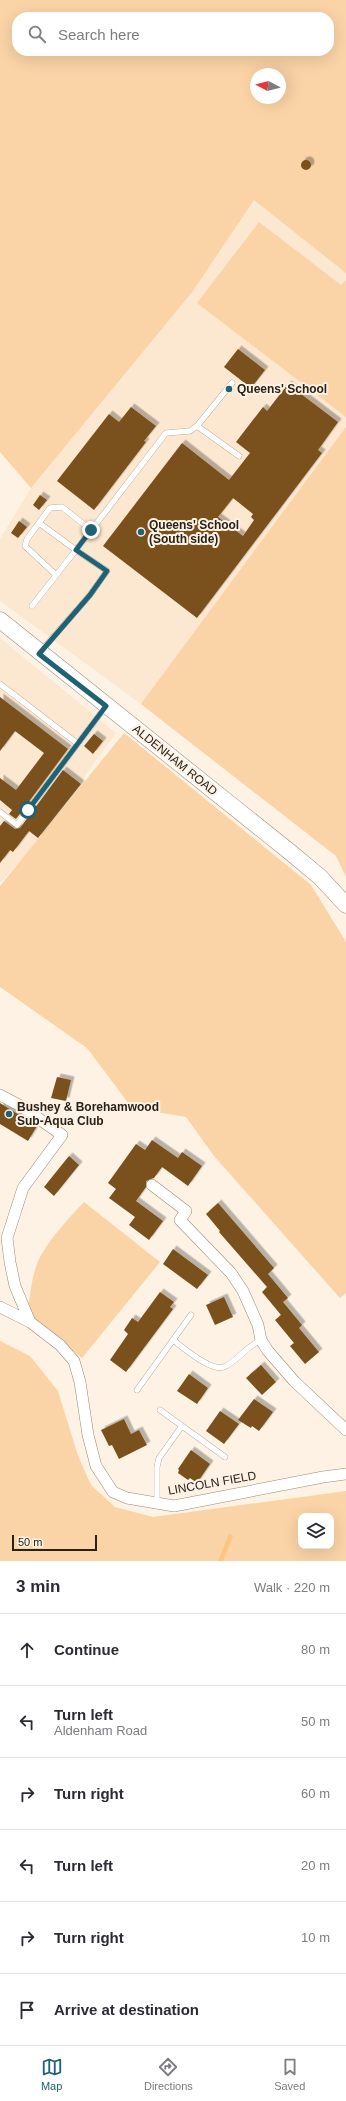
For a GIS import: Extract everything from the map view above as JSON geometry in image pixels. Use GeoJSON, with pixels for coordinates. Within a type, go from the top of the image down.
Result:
{"type":"FeatureCollection","features":[{"type":"Feature","properties":{"kind":"main road","name":"ALDENHAM ROAD"},"geometry":{"type":"LineString","coordinates":[[0,620],[39,654],[290,852],[320,877],[346,905]]}},
{"type":"Feature","properties":{"kind":"street","name":"LINCOLN FIELD"},"geometry":{"type":"LineString","coordinates":[[0,1095],[21,1106],[62,1135],[23,1188],[7,1238],[15,1286],[30,1322]]}},
{"type":"Feature","properties":{"kind":"street"},"geometry":{"type":"LineString","coordinates":[[152,1185],[186,1211],[180,1220],[231,1273],[243,1291],[258,1325],[261,1340],[268,1351],[294,1382],[346,1430]]}},
{"type":"Feature","properties":{"kind":"street","name":"LINCOLN FIELD"},"geometry":{"type":"LineString","coordinates":[[0,1307],[30,1322],[60,1345],[74,1361],[80,1382],[88,1435],[96,1466],[113,1492],[127,1498],[174,1506],[323,1477],[346,1474]]}},
{"type":"Feature","properties":{"kind":"lane"},"geometry":{"type":"LineString","coordinates":[[32,606],[166,434],[190,431],[197,426],[232,383]]}},
{"type":"Feature","properties":{"kind":"lane"},"geometry":{"type":"LineString","coordinates":[[197,426],[239,456]]}},
{"type":"Feature","properties":{"kind":"lane"},"geometry":{"type":"LineString","coordinates":[[56,575],[25,546],[27,538],[50,508],[62,507],[91,530]]}},
{"type":"Feature","properties":{"kind":"lane"},"geometry":{"type":"LineString","coordinates":[[39,523],[107,571],[90,595],[39,654]]}},
{"type":"Feature","properties":{"kind":"lane"},"geometry":{"type":"LineString","coordinates":[[0,684],[78,744]]}},
{"type":"Feature","properties":{"kind":"lane"},"geometry":{"type":"LineString","coordinates":[[0,812],[17,825],[106,706]]}},
{"type":"Feature","properties":{"kind":"lane"},"geometry":{"type":"LineString","coordinates":[[137,1390],[191,1314]]}},
{"type":"Feature","properties":{"kind":"lane"},"geometry":{"type":"LineString","coordinates":[[173,1340],[211,1366],[218,1369],[226,1366],[244,1350],[261,1340]]}},
{"type":"Feature","properties":{"kind":"lane"},"geometry":{"type":"LineString","coordinates":[[160,1410],[225,1457]]}},
{"type":"Feature","properties":{"kind":"lane"},"geometry":{"type":"LineString","coordinates":[[157,1504],[157,1467],[159,1458],[182,1426]]}},
{"type":"Feature","properties":{"kind":"shaded area"},"geometry":{"type":"Polygon","coordinates":[[[0,0],[346,0],[346,273],[254,200],[193,291],[31,488],[0,452],[0,0]]]}},
{"type":"Feature","properties":{"kind":"shaded area","name":"Queens' School"},"geometry":{"type":"Polygon","coordinates":[[[344,65],[346,66],[346,843],[336,856],[141,704],[0,601],[0,539],[31,488],[193,291],[344,65]]]}},
{"type":"Feature","properties":{"kind":"shaded area"},"geometry":{"type":"Polygon","coordinates":[[[259,222],[341,285],[346,280],[346,417],[197,303],[259,222]]]}},
{"type":"Feature","properties":{"kind":"shaded area"},"geometry":{"type":"Polygon","coordinates":[[[346,427],[346,877],[336,856],[141,704],[346,427]]]}},
{"type":"Feature","properties":{"kind":"shaded area"},"geometry":{"type":"Polygon","coordinates":[[[0,638],[116,733],[38,841],[0,883],[0,638]]]}},
{"type":"Feature","properties":{"kind":"shaded area"},"geometry":{"type":"Polygon","coordinates":[[[124,733],[311,885],[346,942],[346,1293],[340,1298],[214,1156],[186,1117],[132,1108],[87,1048],[0,987],[0,886],[124,733]]]}},
{"type":"Feature","properties":{"kind":"shaded area"},"geometry":{"type":"Polygon","coordinates":[[[84,1202],[160,1262],[82,1358],[28,1313],[33,1276],[41,1255],[55,1234],[84,1202]]]}},
{"type":"Feature","properties":{"kind":"shaded area"},"geometry":{"type":"Polygon","coordinates":[[[0,1341],[30,1356],[58,1391],[78,1456],[91,1485],[115,1507],[153,1517],[346,1491],[346,1561],[0,1561],[0,1341]]]}},
{"type":"Feature","properties":{"kind":"shaded area"},"geometry":{"type":"Polygon","coordinates":[[[229,1534],[233,1536],[223,1561],[218,1561],[229,1534]]]}},
{"type":"Feature","properties":{"kind":"building"},"geometry":{"type":"Polygon","coordinates":[[[304,160],[308,160],[310,161],[310,169],[304,170],[301,167],[301,163],[304,160]]]}},
{"type":"Feature","properties":{"kind":"building"},"geometry":{"type":"Polygon","coordinates":[[[238,349],[265,370],[251,388],[224,367],[238,349]]]}},
{"type":"Feature","properties":{"kind":"building"},"geometry":{"type":"Polygon","coordinates":[[[288,384],[338,422],[318,450],[322,453],[197,618],[103,546],[182,443],[229,480],[250,453],[236,442],[263,407],[267,411],[288,384]],[[233,498],[218,517],[243,536],[254,520],[251,517],[253,514],[233,498]]]}},
{"type":"Feature","properties":{"kind":"building"},"geometry":{"type":"Polygon","coordinates":[[[131,407],[156,426],[144,441],[146,442],[94,510],[57,481],[109,414],[119,422],[131,407]]]}},
{"type":"Feature","properties":{"kind":"building"},"geometry":{"type":"Polygon","coordinates":[[[40,495],[47,500],[39,510],[33,505],[40,495]]]}},
{"type":"Feature","properties":{"kind":"building"},"geometry":{"type":"Polygon","coordinates":[[[19,521],[27,527],[18,538],[11,533],[19,521]]]}},
{"type":"Feature","properties":{"kind":"building"},"geometry":{"type":"Polygon","coordinates":[[[0,697],[68,749],[16,819],[9,814],[12,810],[0,800],[0,778],[16,790],[44,753],[15,731],[0,751],[0,697]]]}},
{"type":"Feature","properties":{"kind":"building"},"geometry":{"type":"Polygon","coordinates":[[[94,734],[103,741],[93,754],[84,746],[94,734]]]}},
{"type":"Feature","properties":{"kind":"building"},"geometry":{"type":"Polygon","coordinates":[[[63,770],[81,784],[38,838],[29,831],[13,852],[10,850],[0,863],[0,826],[4,821],[15,829],[20,828],[63,770]]]}},
{"type":"Feature","properties":{"kind":"building"},"geometry":{"type":"Polygon","coordinates":[[[57,1077],[71,1080],[66,1101],[51,1098],[57,1077]]]}},
{"type":"Feature","properties":{"kind":"building","name":"Bushey & Borehamwood Sub-Aqua Club"},"geometry":{"type":"Polygon","coordinates":[[[0,1103],[37,1126],[28,1141],[0,1124],[0,1103]]]}},
{"type":"Feature","properties":{"kind":"building"},"geometry":{"type":"Polygon","coordinates":[[[152,1140],[178,1158],[182,1152],[202,1166],[188,1186],[162,1167],[154,1178],[146,1181],[146,1187],[136,1201],[163,1221],[149,1240],[129,1225],[135,1217],[109,1198],[116,1189],[108,1183],[136,1144],[145,1150],[152,1140]]]}},
{"type":"Feature","properties":{"kind":"building"},"geometry":{"type":"Polygon","coordinates":[[[69,1156],[79,1165],[54,1196],[44,1187],[69,1156]]]}},
{"type":"Feature","properties":{"kind":"building"},"geometry":{"type":"Polygon","coordinates":[[[218,1203],[274,1268],[268,1274],[288,1298],[283,1302],[302,1325],[299,1328],[319,1352],[305,1364],[290,1346],[294,1343],[275,1320],[281,1315],[262,1292],[267,1287],[219,1232],[220,1231],[206,1214],[218,1203]]]}},
{"type":"Feature","properties":{"kind":"building"},"geometry":{"type":"Polygon","coordinates":[[[173,1249],[208,1275],[197,1289],[163,1264],[173,1249]]]}},
{"type":"Feature","properties":{"kind":"building"},"geometry":{"type":"Polygon","coordinates":[[[160,1292],[174,1302],[170,1307],[173,1309],[126,1372],[110,1360],[128,1334],[124,1330],[132,1318],[138,1322],[160,1292]]]}},
{"type":"Feature","properties":{"kind":"building"},"geometry":{"type":"Polygon","coordinates":[[[224,1297],[233,1317],[215,1325],[206,1305],[224,1297]]]}},
{"type":"Feature","properties":{"kind":"building"},"geometry":{"type":"Polygon","coordinates":[[[261,1365],[276,1382],[262,1395],[246,1378],[261,1365]]]}},
{"type":"Feature","properties":{"kind":"building"},"geometry":{"type":"Polygon","coordinates":[[[189,1374],[208,1388],[197,1404],[177,1391],[189,1374]]]}},
{"type":"Feature","properties":{"kind":"building"},"geometry":{"type":"Polygon","coordinates":[[[254,1399],[273,1412],[259,1431],[238,1420],[254,1399]]]}},
{"type":"Feature","properties":{"kind":"building"},"geometry":{"type":"Polygon","coordinates":[[[220,1411],[239,1424],[224,1444],[206,1431],[220,1411]]]}},
{"type":"Feature","properties":{"kind":"building"},"geometry":{"type":"Polygon","coordinates":[[[124,1419],[131,1434],[139,1430],[147,1445],[119,1459],[112,1445],[109,1446],[101,1430],[124,1419]]]}},
{"type":"Feature","properties":{"kind":"building"},"geometry":{"type":"Polygon","coordinates":[[[191,1450],[210,1464],[197,1483],[190,1478],[188,1480],[178,1473],[178,1469],[191,1450]]]}},
{"type":"Feature","properties":{"kind":"place","name":"Queens' School"},"geometry":{"type":"Point","coordinates":[229,389]}},
{"type":"Feature","properties":{"kind":"place","name":"Queens' School (South side)"},"geometry":{"type":"Point","coordinates":[141,532]}},
{"type":"Feature","properties":{"kind":"place","name":"Bushey & Borehamwood Sub-Aqua Club"},"geometry":{"type":"Point","coordinates":[9,1114]}},
{"type":"Feature","properties":{"kind":"route"},"geometry":{"type":"LineString","coordinates":[[28,810],[106,706],[39,654],[90,595],[107,571],[76,550],[91,530]]}}]}
